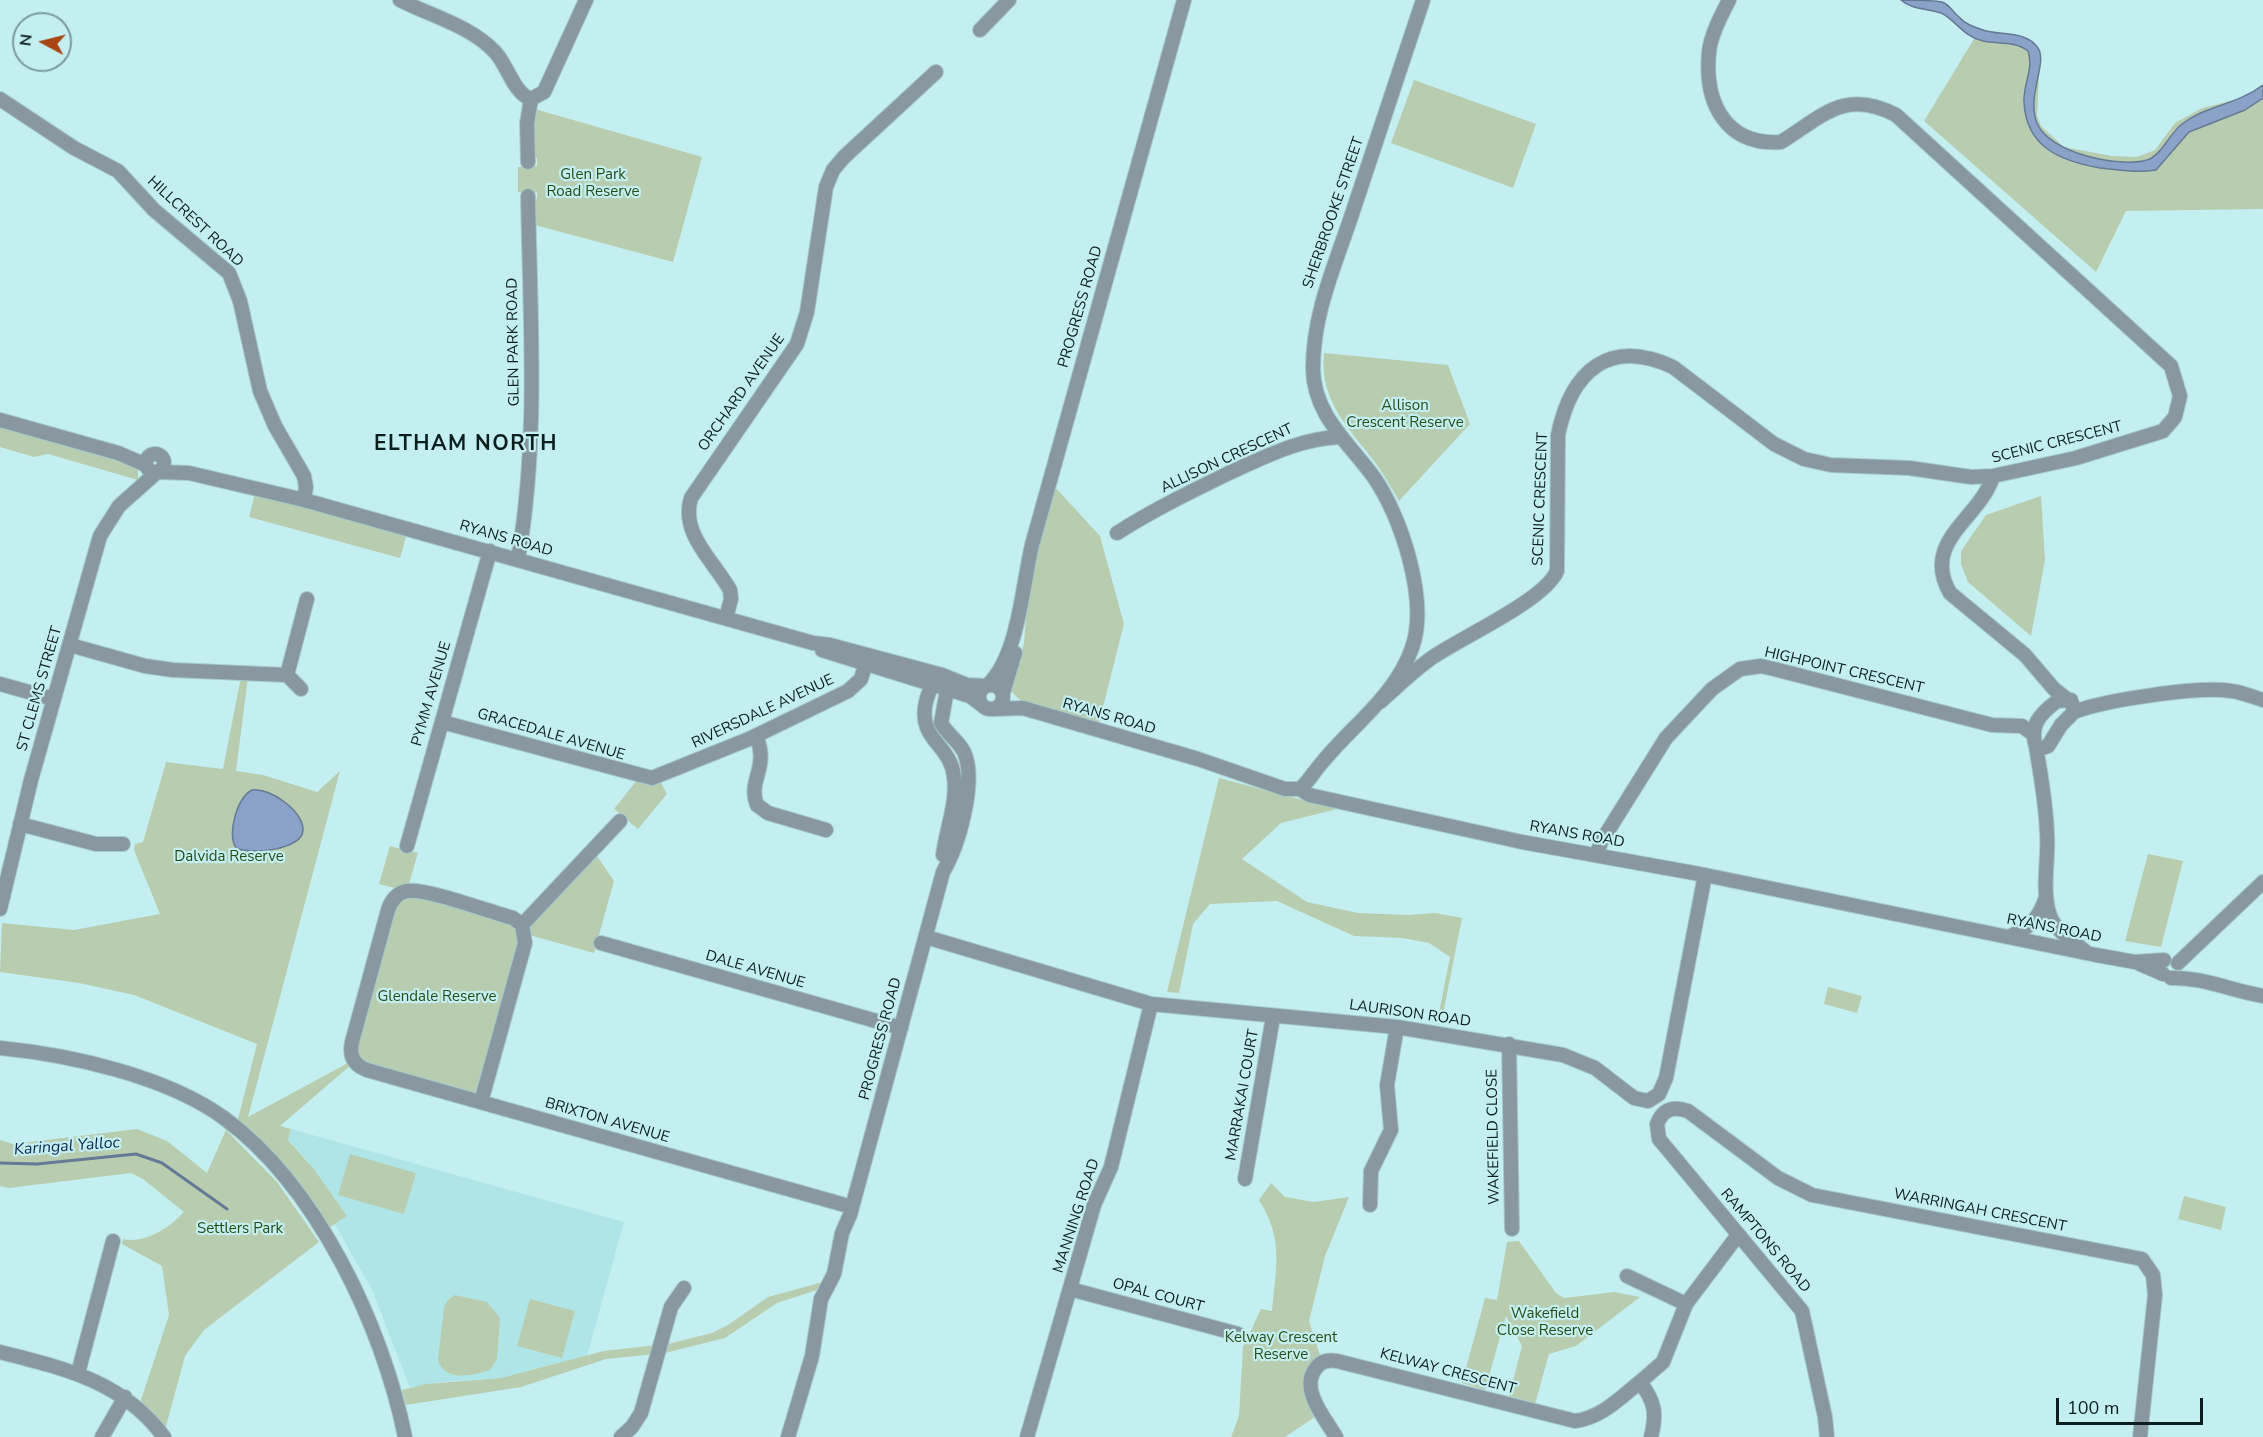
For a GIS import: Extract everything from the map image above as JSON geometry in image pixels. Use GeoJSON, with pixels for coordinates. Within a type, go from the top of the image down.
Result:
{"type":"FeatureCollection","features":[{"type":"Feature","properties":{"kind":"street"},"geometry":{"type":"LineString","coordinates":[[400,0],[486,43],[502,60],[521,94],[531,99]]}},
{"type":"Feature","properties":{"kind":"street"},"geometry":{"type":"LineString","coordinates":[[531,99],[544,92],[586,0]]}},
{"type":"Feature","properties":{"kind":"street"},"geometry":{"type":"LineString","coordinates":[[980,30],[1009,0]]}},
{"type":"Feature","properties":{"kind":"street","name":"PROGRESS ROAD"},"geometry":{"type":"LineString","coordinates":[[1003,693],[1014,659],[1017,624],[1037,525],[1184,0]]}},
{"type":"Feature","properties":{"kind":"street","name":"SHERBROOKE STREET"},"geometry":{"type":"LineString","coordinates":[[1339,437],[1323,408],[1313,374],[1319,311],[1326,284],[1423,0]]}},
{"type":"Feature","properties":{"kind":"street","name":"SCENIC CRESCENT"},"geometry":{"type":"LineString","coordinates":[[1380,702],[1432,658],[1544,589],[1554,579],[1557,571],[1558,435],[1562,418],[1575,386],[1607,359],[1637,356],[1656,359],[1673,367],[1774,444],[1804,459],[1832,465],[1909,468],[1971,477],[1993,476],[2076,458],[2163,431],[2175,417],[2180,396],[2171,366],[1896,115],[1881,107],[1863,104],[1842,106],[1813,118],[1781,142],[1759,141],[1731,130],[1719,116],[1709,71],[1709,51],[1718,23],[1729,0]]}},
{"type":"Feature","properties":{"kind":"street","name":"ORCHARD AVENUE"},"geometry":{"type":"LineString","coordinates":[[726,618],[731,599],[730,590],[691,530],[688,514],[691,498],[797,344],[807,312],[824,198],[834,170],[844,157],[936,72]]}},
{"type":"Feature","properties":{"kind":"street","name":"HILLCREST ROAD"},"geometry":{"type":"LineString","coordinates":[[0,99],[74,148],[118,171],[162,218],[229,273],[240,301],[260,391],[275,426],[304,476],[304,500]]}},
{"type":"Feature","properties":{"kind":"street"},"geometry":{"type":"LineString","coordinates":[[528,162],[527,123],[531,99]]}},
{"type":"Feature","properties":{"kind":"street","name":"GLEN PARK ROAD"},"geometry":{"type":"LineString","coordinates":[[518,559],[528,486],[532,427],[528,196]]}},
{"type":"Feature","properties":{"kind":"street","name":"RYANS ROAD"},"geometry":{"type":"LineString","coordinates":[[0,420],[154,465],[304,500],[813,643],[830,645],[931,685],[970,696],[989,707],[1023,708],[1197,759],[1285,789],[1300,789],[1309,795],[1522,843],[1613,857],[2086,953],[2171,968]]}},
{"type":"Feature","properties":{"kind":"street"},"geometry":{"type":"LineString","coordinates":[[1300,789],[1380,702],[1406,661],[1414,641],[1417,619],[1406,542],[1391,506],[1364,464],[1339,437]]}},
{"type":"Feature","properties":{"kind":"street","name":"ALLISON CRESCENT"},"geometry":{"type":"LineString","coordinates":[[1117,533],[1190,492],[1283,448],[1317,438],[1339,437]]}},
{"type":"Feature","properties":{"kind":"street","name":"ST CLEMS STREET"},"geometry":{"type":"LineString","coordinates":[[0,909],[2,890],[54,699],[104,527],[154,465]]}},
{"type":"Feature","properties":{"kind":"street"},"geometry":{"type":"LineString","coordinates":[[1993,476],[1983,495],[1949,538],[1942,560],[1946,586],[1950,593],[2025,655],[2071,704],[2061,724],[2039,742]]}},
{"type":"Feature","properties":{"kind":"street","name":"PYMM AVENUE"},"geometry":{"type":"LineString","coordinates":[[407,846],[490,551]]}},
{"type":"Feature","properties":{"kind":"street"},"geometry":{"type":"LineString","coordinates":[[287,675],[307,599]]}},
{"type":"Feature","properties":{"kind":"street","name":"PROGRESS ROAD"},"geometry":{"type":"LineString","coordinates":[[987,685],[1001,669],[1017,624]]}},
{"type":"Feature","properties":{"kind":"street"},"geometry":{"type":"LineString","coordinates":[[70,645],[145,666],[173,670],[287,675],[301,689]]}},
{"type":"Feature","properties":{"kind":"street","name":"RYANS ROAD"},"geometry":{"type":"LineString","coordinates":[[867,660],[942,675],[967,685],[987,685]]}},
{"type":"Feature","properties":{"kind":"street","name":"RIVERSDALE AVENUE"},"geometry":{"type":"LineString","coordinates":[[652,778],[756,736],[848,691],[861,679],[867,660]]}},
{"type":"Feature","properties":{"kind":"street","name":"HIGHPOINT CRESCENT"},"geometry":{"type":"LineString","coordinates":[[1597,855],[1601,842],[1666,738],[1712,689],[1740,669],[1750,666],[1774,669],[2004,726],[2022,726],[2039,742]]}},
{"type":"Feature","properties":{"kind":"street"},"geometry":{"type":"LineString","coordinates":[[2042,673],[2048,698],[2041,715],[2039,742],[2048,835],[2046,897],[2050,915],[2057,928],[2086,953]]}},
{"type":"Feature","properties":{"kind":"street"},"geometry":{"type":"LineString","coordinates":[[931,685],[942,675]]}},
{"type":"Feature","properties":{"kind":"street","name":"PROGRESS ROAD"},"geometry":{"type":"LineString","coordinates":[[942,675],[947,690],[941,723],[960,744],[970,774],[968,794],[951,854],[943,872]]}},
{"type":"Feature","properties":{"kind":"street"},"geometry":{"type":"LineString","coordinates":[[0,684],[54,699]]}},
{"type":"Feature","properties":{"kind":"street","name":"PROGRESS ROAD"},"geometry":{"type":"LineString","coordinates":[[789,1437],[812,1356],[821,1299],[834,1274],[842,1233],[851,1211],[943,872],[955,778],[950,761],[931,737],[924,723],[931,685]]}},
{"type":"Feature","properties":{"kind":"street"},"geometry":{"type":"LineString","coordinates":[[987,685],[998,686],[1003,693],[1002,702],[989,707],[979,696],[987,685]]}},
{"type":"Feature","properties":{"kind":"street","name":"HIGHPOINT CRESCENT"},"geometry":{"type":"LineString","coordinates":[[2004,726],[2041,715],[2057,701],[2071,704],[2103,704],[2204,689],[2232,691],[2263,700]]}},
{"type":"Feature","properties":{"kind":"street","name":"RYANS ROAD"},"geometry":{"type":"LineString","coordinates":[[1003,693],[1023,708]]}},
{"type":"Feature","properties":{"kind":"street","name":"GRACEDALE AVENUE"},"geometry":{"type":"LineString","coordinates":[[442,722],[652,778]]}},
{"type":"Feature","properties":{"kind":"street"},"geometry":{"type":"LineString","coordinates":[[756,736],[762,757],[754,787],[757,805],[768,813],[826,830]]}},
{"type":"Feature","properties":{"kind":"street"},"geometry":{"type":"LineString","coordinates":[[481,1102],[525,944],[522,925],[620,821]]}},
{"type":"Feature","properties":{"kind":"street"},"geometry":{"type":"LineString","coordinates":[[20,824],[96,844],[123,844]]}},
{"type":"Feature","properties":{"kind":"street"},"geometry":{"type":"LineString","coordinates":[[1611,829],[1613,857]]}},
{"type":"Feature","properties":{"kind":"street","name":"LAURISON ROAD"},"geometry":{"type":"LineString","coordinates":[[926,937],[1151,1004],[1398,1027],[1509,1044],[1580,1060],[1640,1101],[1648,1101],[1659,1094],[1666,1078],[1705,875]]}},
{"type":"Feature","properties":{"kind":"street"},"geometry":{"type":"LineString","coordinates":[[2263,882],[2171,968],[2239,992],[2263,996]]}},
{"type":"Feature","properties":{"kind":"street","name":"BRIXTON AVENUE"},"geometry":{"type":"LineString","coordinates":[[522,925],[513,918],[423,893],[401,893],[393,900],[388,910],[352,1042],[350,1051],[355,1063],[367,1070],[851,1211]]}},
{"type":"Feature","properties":{"kind":"street"},"geometry":{"type":"LineString","coordinates":[[2008,937],[2032,924],[2041,912],[2046,897]]}},
{"type":"Feature","properties":{"kind":"street","name":"DALE AVENUE"},"geometry":{"type":"LineString","coordinates":[[601,944],[901,1028]]}},
{"type":"Feature","properties":{"kind":"street","name":"MANNING ROAD"},"geometry":{"type":"LineString","coordinates":[[1027,1437],[1094,1205],[1111,1167],[1151,1004]]}},
{"type":"Feature","properties":{"kind":"street","name":"MARRAKAI COURT"},"geometry":{"type":"LineString","coordinates":[[1245,1179],[1273,1017]]}},
{"type":"Feature","properties":{"kind":"street"},"geometry":{"type":"LineString","coordinates":[[1370,1205],[1371,1171],[1391,1130],[1386,1085],[1398,1027]]}},
{"type":"Feature","properties":{"kind":"street","name":"WAKEFIELD CLOSE"},"geometry":{"type":"LineString","coordinates":[[1509,1044],[1512,1229]]}},
{"type":"Feature","properties":{"kind":"street"},"geometry":{"type":"LineString","coordinates":[[0,1048],[65,1058],[144,1080],[207,1108],[252,1142],[301,1201],[348,1276],[384,1358],[405,1437]]}},
{"type":"Feature","properties":{"kind":"street","name":"WARRINGAH CRESCENT"},"geometry":{"type":"LineString","coordinates":[[1660,1117],[1673,1108],[1688,1111],[1778,1178],[1812,1195],[2142,1259],[2153,1275],[2155,1295],[2140,1437]]}},
{"type":"Feature","properties":{"kind":"street","name":"RAMPTONS ROAD"},"geometry":{"type":"LineString","coordinates":[[1660,1117],[1657,1124],[1659,1139],[1802,1311],[1825,1417],[1827,1437]]}},
{"type":"Feature","properties":{"kind":"street"},"geometry":{"type":"LineString","coordinates":[[1651,1437],[1656,1410],[1653,1400],[1640,1382],[1658,1368],[1668,1355],[1686,1304],[1738,1235]]}},
{"type":"Feature","properties":{"kind":"street"},"geometry":{"type":"LineString","coordinates":[[78,1373],[113,1241]]}},
{"type":"Feature","properties":{"kind":"street"},"geometry":{"type":"LineString","coordinates":[[1627,1276],[1686,1304]]}},
{"type":"Feature","properties":{"kind":"street"},"geometry":{"type":"LineString","coordinates":[[621,1437],[632,1427],[641,1413],[671,1307],[684,1288]]}},
{"type":"Feature","properties":{"kind":"street","name":"OPAL COURT"},"geometry":{"type":"LineString","coordinates":[[1070,1289],[1238,1334]]}},
{"type":"Feature","properties":{"kind":"street"},"geometry":{"type":"LineString","coordinates":[[0,1352],[78,1373],[109,1386],[145,1414],[164,1437]]}},
{"type":"Feature","properties":{"kind":"street","name":"KELWAY CRESCENT"},"geometry":{"type":"LineString","coordinates":[[1336,1437],[1314,1399],[1310,1384],[1315,1369],[1325,1361],[1337,1360],[1575,1420],[1584,1420],[1605,1410],[1640,1382]]}},
{"type":"Feature","properties":{"kind":"street"},"geometry":{"type":"LineString","coordinates":[[102,1437],[125,1397]]}},
{"type":"Feature","properties":{"kind":"shaded area"},"geometry":{"type":"Polygon","coordinates":[[[1901,0],[1942,2],[1964,22],[1973,26],[1990,32],[2020,36],[2033,42],[2038,48],[2041,62],[2034,102],[2037,123],[2044,134],[2055,143],[2086,156],[2120,162],[2147,160],[2157,154],[2178,128],[2191,118],[2242,97],[2263,85],[2263,98],[2245,110],[2189,132],[2156,170],[2128,171],[2085,165],[2059,156],[2048,149],[2038,141],[2031,130],[2024,102],[2030,64],[2028,51],[2012,44],[1976,39],[1941,13],[1915,7],[1901,0]]]}},
{"type":"Feature","properties":{"kind":"shaded area"},"geometry":{"type":"Polygon","coordinates":[[[252,790],[276,796],[292,808],[302,823],[301,837],[275,849],[252,851],[236,848],[233,842],[235,816],[242,800],[252,790]]]}},
{"type":"Feature","properties":{"kind":"shaded area"},"geometry":{"type":"Polygon","coordinates":[[[291,1129],[624,1222],[587,1356],[501,1378],[443,1382],[410,1388],[373,1292],[335,1224],[347,1216],[306,1159],[288,1140],[291,1129]]]}},
{"type":"Feature","properties":{"kind":"green space"},"geometry":{"type":"Polygon","coordinates":[[[1977,34],[2013,38],[2040,57],[2037,115],[2041,126],[2064,147],[2112,156],[2137,157],[2155,150],[2175,123],[2202,108],[2249,99],[2263,89],[2263,209],[2126,211],[2096,272],[1924,121],[1977,34]]]}},
{"type":"Feature","properties":{"kind":"green space"},"geometry":{"type":"Polygon","coordinates":[[[1414,80],[1536,124],[1513,188],[1391,143],[1414,80]]]}},
{"type":"Feature","properties":{"kind":"green space","name":"Glen Park Road Reserve"},"geometry":{"type":"Polygon","coordinates":[[[535,109],[702,157],[673,262],[531,224],[533,200],[537,199],[537,192],[518,192],[518,167],[537,166],[537,158],[531,156],[535,109]]]}},
{"type":"Feature","properties":{"kind":"green space","name":"Allison Crescent Reserve"},"geometry":{"type":"Polygon","coordinates":[[[1324,353],[1448,365],[1470,424],[1399,501],[1387,480],[1337,412],[1326,385],[1324,353]]]}},
{"type":"Feature","properties":{"kind":"green space"},"geometry":{"type":"Polygon","coordinates":[[[0,425],[128,461],[138,469],[138,480],[48,454],[34,457],[0,447],[0,425]]]}},
{"type":"Feature","properties":{"kind":"green space"},"geometry":{"type":"Polygon","coordinates":[[[1053,485],[1100,536],[1124,624],[1099,723],[1022,702],[1011,691],[1024,643],[1028,590],[1053,485]]]}},
{"type":"Feature","properties":{"kind":"green space"},"geometry":{"type":"Polygon","coordinates":[[[255,494],[407,534],[400,558],[249,517],[255,494]]]}},
{"type":"Feature","properties":{"kind":"green space"},"geometry":{"type":"Polygon","coordinates":[[[2041,496],[2045,560],[2031,636],[1968,582],[1961,564],[1961,551],[1986,515],[2041,496]]]}},
{"type":"Feature","properties":{"kind":"green space","name":"Dalvida Reserve"},"geometry":{"type":"Polygon","coordinates":[[[241,677],[248,677],[236,771],[263,775],[317,792],[340,771],[248,1117],[350,1062],[352,1064],[280,1126],[291,1129],[288,1140],[313,1168],[347,1216],[329,1228],[279,1161],[238,1119],[257,1044],[134,995],[79,983],[0,972],[2,923],[74,930],[160,914],[134,850],[135,844],[143,842],[166,762],[223,769],[241,677]]]}},
{"type":"Feature","properties":{"kind":"green space"},"geometry":{"type":"Polygon","coordinates":[[[1219,778],[1337,809],[1281,823],[1242,859],[1307,902],[1358,913],[1408,915],[1435,913],[1462,918],[1441,1024],[1437,1023],[1450,957],[1429,943],[1403,938],[1354,936],[1277,901],[1210,904],[1193,924],[1179,993],[1167,992],[1219,778]]]}},
{"type":"Feature","properties":{"kind":"green space"},"geometry":{"type":"Polygon","coordinates":[[[637,780],[660,781],[667,794],[638,829],[614,809],[637,780]]]}},
{"type":"Feature","properties":{"kind":"green space"},"geometry":{"type":"Polygon","coordinates":[[[390,846],[418,853],[408,887],[399,889],[379,884],[390,846]]]}},
{"type":"Feature","properties":{"kind":"green space"},"geometry":{"type":"Polygon","coordinates":[[[595,853],[614,881],[594,953],[529,935],[529,927],[595,853]]]}},
{"type":"Feature","properties":{"kind":"green space"},"geometry":{"type":"Polygon","coordinates":[[[2148,854],[2183,861],[2161,947],[2125,941],[2148,854]]]}},
{"type":"Feature","properties":{"kind":"green space","name":"Glendale Reserve"},"geometry":{"type":"Polygon","coordinates":[[[413,895],[510,921],[522,936],[476,1094],[367,1067],[355,1053],[398,899],[413,895]]]}},
{"type":"Feature","properties":{"kind":"green space"},"geometry":{"type":"Polygon","coordinates":[[[1828,987],[1862,996],[1857,1013],[1824,1004],[1828,987]]]}},
{"type":"Feature","properties":{"kind":"green space","name":"Settlers Park"},"geometry":{"type":"Polygon","coordinates":[[[137,1129],[167,1141],[207,1173],[226,1130],[277,1182],[319,1242],[204,1330],[185,1356],[165,1430],[140,1403],[169,1315],[162,1266],[122,1244],[123,1239],[140,1239],[156,1233],[171,1224],[184,1212],[143,1179],[131,1173],[9,1188],[0,1186],[0,1140],[13,1144],[137,1129]]]}},
{"type":"Feature","properties":{"kind":"green space"},"geometry":{"type":"Polygon","coordinates":[[[350,1154],[416,1173],[404,1214],[338,1195],[350,1154]]]}},
{"type":"Feature","properties":{"kind":"green space","name":"Kelway Crescent Reserve"},"geometry":{"type":"Polygon","coordinates":[[[1271,1183],[1285,1197],[1314,1202],[1349,1197],[1325,1256],[1309,1321],[1320,1355],[1308,1370],[1304,1385],[1310,1409],[1315,1417],[1285,1437],[1231,1437],[1239,1416],[1243,1347],[1261,1309],[1272,1311],[1276,1267],[1275,1241],[1267,1214],[1259,1200],[1271,1183]]]}},
{"type":"Feature","properties":{"kind":"green space"},"geometry":{"type":"Polygon","coordinates":[[[2184,1196],[2226,1207],[2221,1230],[2178,1219],[2184,1196]]]}},
{"type":"Feature","properties":{"kind":"green space","name":"Wakefield Close Reserve"},"geometry":{"type":"Polygon","coordinates":[[[1519,1241],[1556,1293],[1564,1298],[1614,1292],[1640,1297],[1576,1346],[1549,1354],[1535,1404],[1509,1396],[1522,1346],[1506,1316],[1485,1390],[1462,1383],[1485,1298],[1497,1300],[1507,1242],[1519,1241]]]}},
{"type":"Feature","properties":{"kind":"green space"},"geometry":{"type":"Polygon","coordinates":[[[827,1281],[823,1288],[777,1303],[725,1338],[661,1354],[664,1345],[712,1333],[728,1325],[768,1297],[827,1281]]]}},
{"type":"Feature","properties":{"kind":"green space"},"geometry":{"type":"Polygon","coordinates":[[[455,1295],[487,1302],[500,1318],[497,1359],[490,1370],[460,1376],[453,1375],[442,1367],[438,1360],[444,1307],[455,1295]]]}},
{"type":"Feature","properties":{"kind":"green space"},"geometry":{"type":"Polygon","coordinates":[[[530,1299],[575,1311],[562,1358],[517,1346],[530,1299]]]}},
{"type":"Feature","properties":{"kind":"green space"},"geometry":{"type":"Polygon","coordinates":[[[657,1345],[655,1354],[606,1359],[521,1387],[406,1405],[402,1390],[426,1384],[501,1378],[604,1351],[657,1345]]]}},
{"type":"Feature","properties":{"kind":"waterway","name":"Karingal Yalloc"},"geometry":{"type":"LineString","coordinates":[[0,1163],[37,1164],[136,1154],[162,1163],[227,1209]]}},
{"type":"Feature","properties":{"kind":"district","name":"ELTHAM NORTH"},"geometry":{"type":"Point","coordinates":[466,445]}}]}
